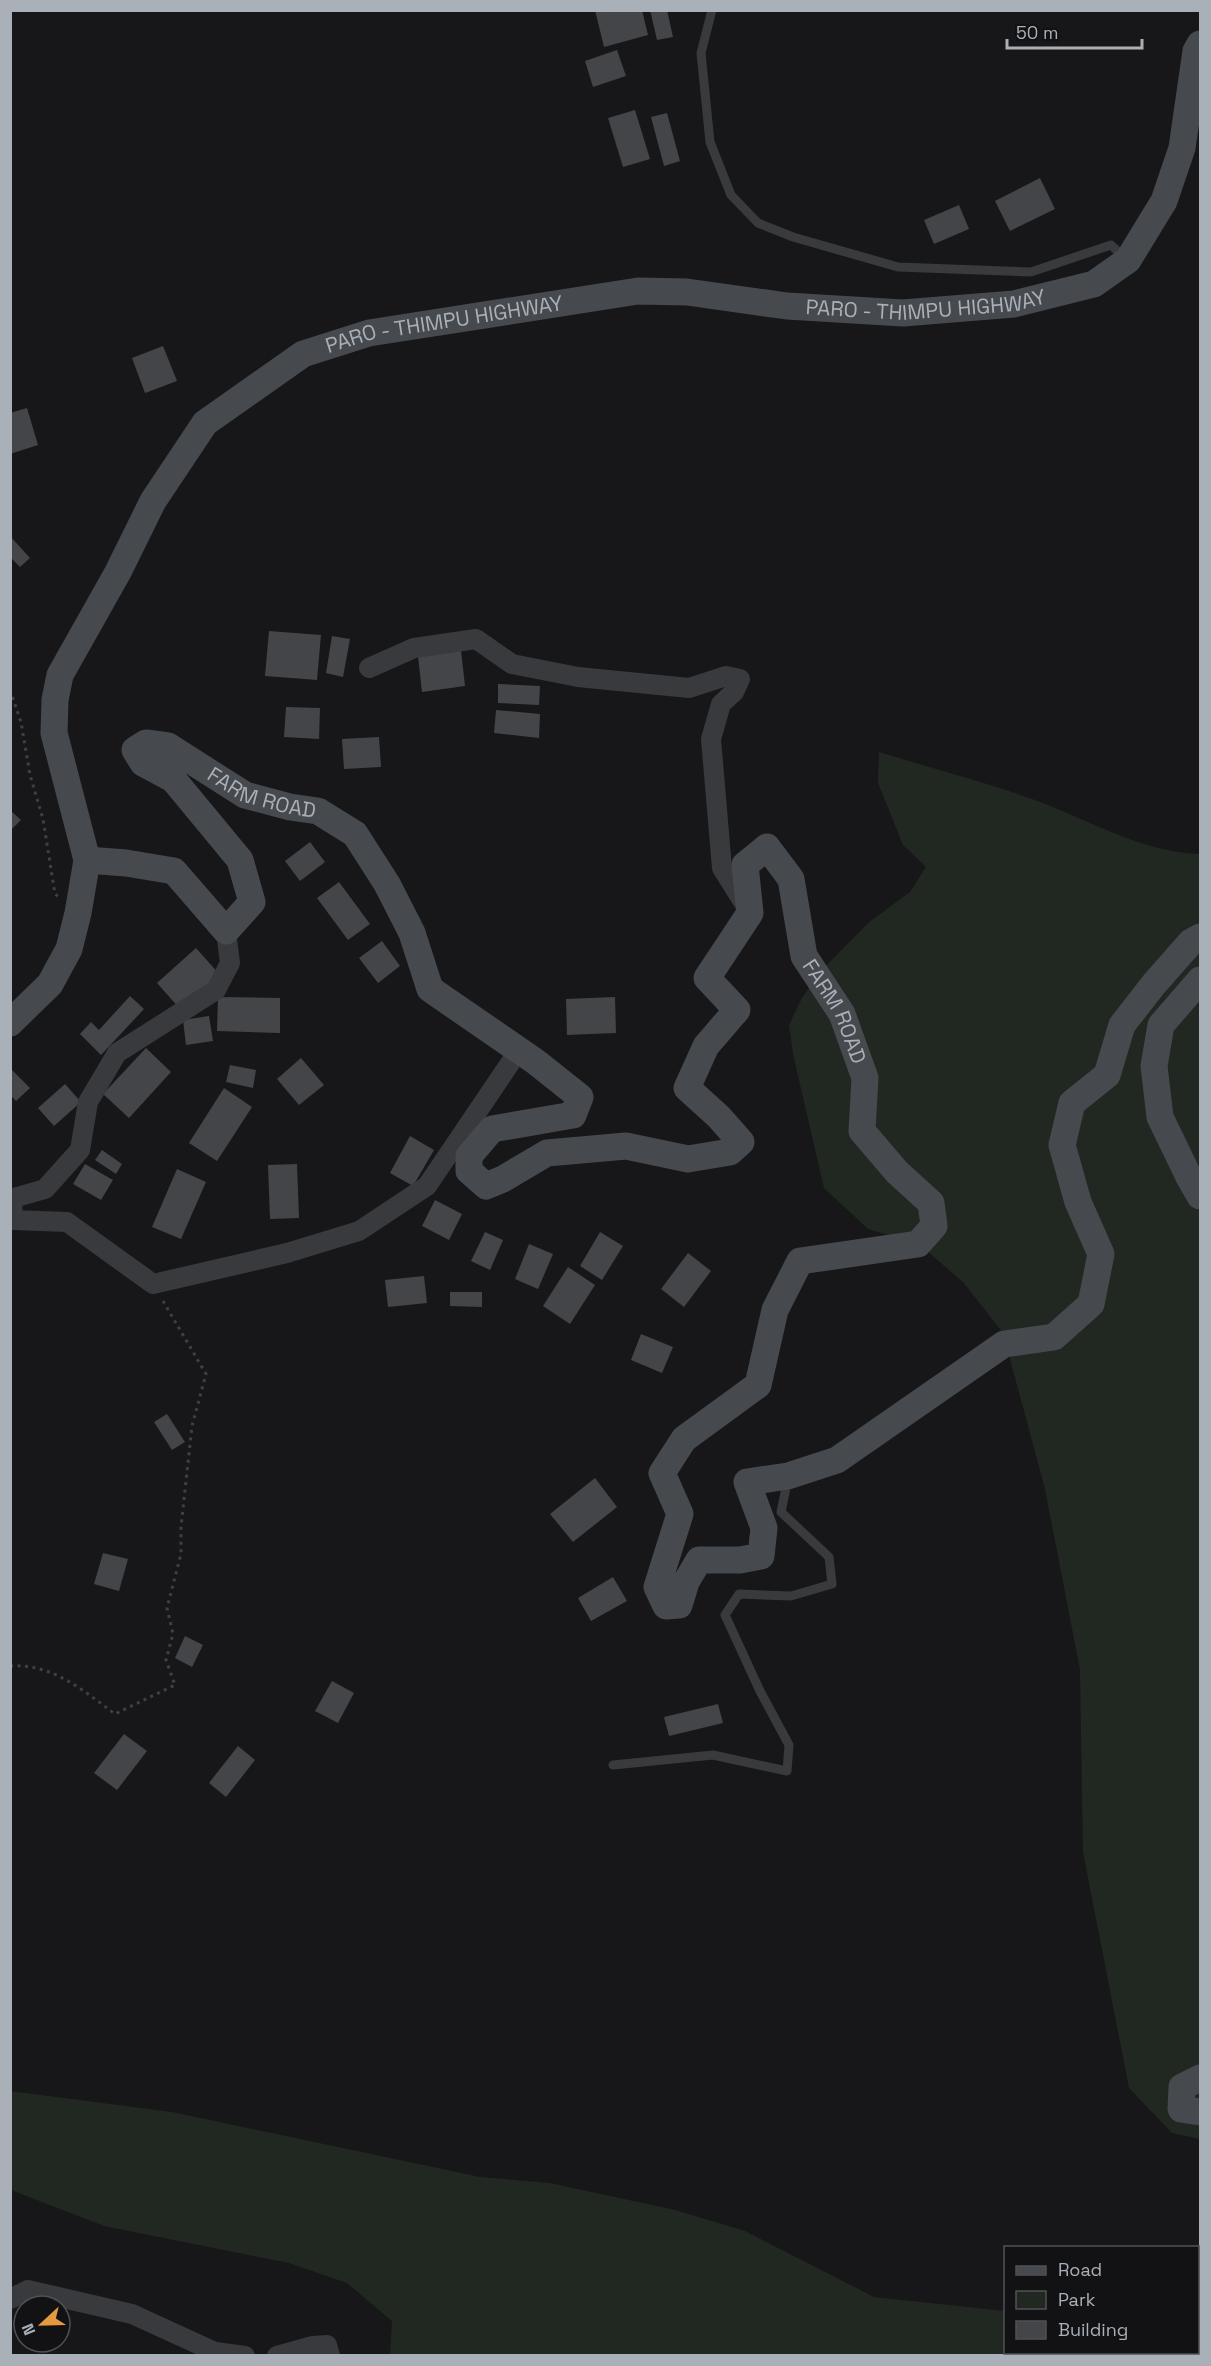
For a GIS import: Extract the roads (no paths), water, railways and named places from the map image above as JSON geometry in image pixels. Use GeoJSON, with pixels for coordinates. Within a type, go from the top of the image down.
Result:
{"type":"FeatureCollection","features":[{"type":"Feature","properties":{"kind":"street","name":"PARO - THIMPU HIGHWAY"},"geometry":{"type":"LineString","coordinates":[[10,1023],[50,984],[69,949],[87,860],[54,733],[55,700],[60,675],[118,572],[153,501],[205,423],[303,354],[369,333],[638,291],[687,292],[787,306],[903,313],[1014,304],[1094,284],[1128,260],[1164,201],[1182,148],[1194,61],[1200,44]]}},
{"type":"Feature","properties":{"kind":"street"},"geometry":{"type":"LineString","coordinates":[[369,668],[414,648],[476,639],[512,664],[578,677],[689,688],[726,676],[740,679],[734,692],[721,704],[711,739],[722,868],[750,913]]}},
{"type":"Feature","properties":{"kind":"street","name":"FARM ROAD"},"geometry":{"type":"LineString","coordinates":[[226,931],[252,902],[240,860],[173,779],[143,763],[135,750],[146,743],[168,746],[245,795],[290,807],[318,811],[355,834],[387,884],[412,933],[430,989],[519,1050],[580,1097],[573,1115],[492,1129],[469,1156],[469,1171],[486,1186],[503,1179],[547,1153],[626,1146],[687,1159],[730,1152],[741,1142],[687,1088],[706,1046],[737,1010],[707,978],[750,913],[745,865],[767,847],[791,879],[804,956],[842,1014],[865,1078],[862,1131],[897,1172],[931,1203],[934,1226],[918,1244],[800,1261],[775,1310],[758,1385],[684,1438],[662,1473],[680,1514],[657,1587],[666,1606],[679,1605],[686,1582],[699,1560],[740,1560],[760,1556],[765,1528],[747,1482],[788,1476],[837,1460],[1004,1344],[1054,1337],[1091,1304],[1101,1254],[1078,1202],[1062,1145],[1072,1103],[1107,1075],[1122,1025],[1191,942],[1200,937]]}},
{"type":"Feature","properties":{"kind":"street"},"geometry":{"type":"LineString","coordinates":[[87,860],[126,862],[174,871],[226,931],[230,963],[216,990],[117,1053],[88,1102],[80,1150],[45,1189],[11,1199],[14,1220],[67,1222],[153,1284],[287,1253],[359,1231],[428,1186],[519,1050]]}},
{"type":"Feature","properties":{"kind":"street"},"geometry":{"type":"LineString","coordinates":[[1200,980],[1161,1025],[1154,1066],[1160,1117],[1200,1196]]}},
{"type":"Feature","properties":{"kind":"street"},"geometry":{"type":"LineString","coordinates":[[1200,2078],[1182,2087],[1181,2109],[1200,2112]]}},
{"type":"Feature","properties":{"kind":"street"},"geometry":{"type":"LineString","coordinates":[[10,2299],[28,2290],[132,2314],[215,2352],[245,2355]]}},
{"type":"Feature","properties":{"kind":"street"},"geometry":{"type":"LineString","coordinates":[[277,2355],[327,2345],[330,2355]]}},
{"type":"Feature","properties":{"kind":"lane"},"geometry":{"type":"LineString","coordinates":[[712,10],[700,53],[710,142],[731,195],[758,223],[793,237],[898,267],[1031,272],[1111,245],[1128,260]]}},
{"type":"Feature","properties":{"kind":"lane"},"geometry":{"type":"LineString","coordinates":[[613,1765],[713,1755],[787,1771],[789,1744],[759,1691],[725,1615],[739,1594],[791,1596],[832,1584],[829,1557],[781,1512],[788,1476]]}}]}
